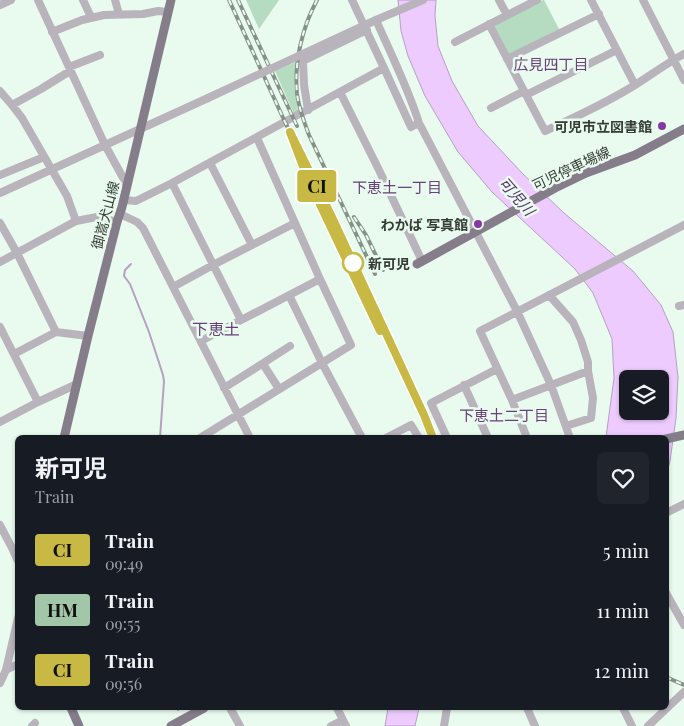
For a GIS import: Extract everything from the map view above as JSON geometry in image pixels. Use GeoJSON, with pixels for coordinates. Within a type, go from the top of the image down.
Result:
{"type":"FeatureCollection","features":[{"type":"Feature","properties":{"kind":"main road","name":"御嵩犬山線"},"geometry":{"type":"LineString","coordinates":[[65,435],[88,336],[128,185],[171,0]]}},
{"type":"Feature","properties":{"kind":"main road","name":"可児停車場線"},"geometry":{"type":"LineString","coordinates":[[420,262],[555,188],[586,173],[635,155],[684,129]]}},
{"type":"Feature","properties":{"kind":"main road"},"geometry":{"type":"LineString","coordinates":[[669,438],[682,436]]}},
{"type":"Feature","properties":{"kind":"main road"},"geometry":{"type":"LineString","coordinates":[[72,710],[80,726]]}},
{"type":"Feature","properties":{"kind":"main road"},"geometry":{"type":"LineString","coordinates":[[172,726],[184,723],[201,710]]}},
{"type":"Feature","properties":{"kind":"street"},"geometry":{"type":"LineString","coordinates":[[0,5],[11,0]]}},
{"type":"Feature","properties":{"kind":"street"},"geometry":{"type":"LineString","coordinates":[[38,0],[105,145],[128,185]]}},
{"type":"Feature","properties":{"kind":"street"},"geometry":{"type":"LineString","coordinates":[[83,0],[90,17]]}},
{"type":"Feature","properties":{"kind":"street"},"geometry":{"type":"LineString","coordinates":[[116,0],[119,14]]}},
{"type":"Feature","properties":{"kind":"street"},"geometry":{"type":"LineString","coordinates":[[0,193],[376,20],[424,0]]}},
{"type":"Feature","properties":{"kind":"street"},"geometry":{"type":"LineString","coordinates":[[500,0],[507,15]]}},
{"type":"Feature","properties":{"kind":"street"},"geometry":{"type":"LineString","coordinates":[[455,42],[537,0]]}},
{"type":"Feature","properties":{"kind":"street"},"geometry":{"type":"LineString","coordinates":[[591,0],[635,85]]}},
{"type":"Feature","properties":{"kind":"street"},"geometry":{"type":"LineString","coordinates":[[643,0],[684,80]]}},
{"type":"Feature","properties":{"kind":"street"},"geometry":{"type":"LineString","coordinates":[[353,2],[410,127],[419,123]]}},
{"type":"Feature","properties":{"kind":"street"},"geometry":{"type":"LineString","coordinates":[[52,32],[90,17],[143,14],[158,11],[168,12]]}},
{"type":"Feature","properties":{"kind":"street"},"geometry":{"type":"LineString","coordinates":[[507,59],[599,14]]}},
{"type":"Feature","properties":{"kind":"street"},"geometry":{"type":"LineString","coordinates":[[376,20],[419,123],[517,311],[551,385],[569,435]]}},
{"type":"Feature","properties":{"kind":"street"},"geometry":{"type":"LineString","coordinates":[[489,24],[545,131],[595,108],[684,54]]}},
{"type":"Feature","properties":{"kind":"street"},"geometry":{"type":"LineString","coordinates":[[308,110],[303,61],[367,30]]}},
{"type":"Feature","properties":{"kind":"street"},"geometry":{"type":"LineString","coordinates":[[491,108],[617,50]]}},
{"type":"Feature","properties":{"kind":"street"},"geometry":{"type":"LineString","coordinates":[[12,105],[42,89],[70,69],[100,55]]}},
{"type":"Feature","properties":{"kind":"street"},"geometry":{"type":"LineString","coordinates":[[124,200],[136,201],[172,183],[384,68]]}},
{"type":"Feature","properties":{"kind":"street"},"geometry":{"type":"LineString","coordinates":[[0,91],[22,118],[52,169],[76,221]]}},
{"type":"Feature","properties":{"kind":"street"},"geometry":{"type":"LineString","coordinates":[[340,92],[379,170],[420,262]]}},
{"type":"Feature","properties":{"kind":"street"},"geometry":{"type":"LineString","coordinates":[[205,435],[351,345],[257,138]]}},
{"type":"Feature","properties":{"kind":"street"},"geometry":{"type":"LineString","coordinates":[[0,175],[44,157]]}},
{"type":"Feature","properties":{"kind":"street"},"geometry":{"type":"LineString","coordinates":[[210,163],[252,245]]}},
{"type":"Feature","properties":{"kind":"street"},"geometry":{"type":"LineString","coordinates":[[172,183],[241,320]]}},
{"type":"Feature","properties":{"kind":"street"},"geometry":{"type":"LineString","coordinates":[[0,262],[76,221],[97,217],[119,218],[137,222],[143,228],[248,435]]}},
{"type":"Feature","properties":{"kind":"street"},"geometry":{"type":"LineString","coordinates":[[0,223],[56,332]]}},
{"type":"Feature","properties":{"kind":"street"},"geometry":{"type":"LineString","coordinates":[[173,287],[295,223]]}},
{"type":"Feature","properties":{"kind":"street"},"geometry":{"type":"LineString","coordinates":[[526,435],[480,331],[684,225]]}},
{"type":"Feature","properties":{"kind":"street"},"geometry":{"type":"LineString","coordinates":[[201,342],[320,279]]}},
{"type":"Feature","properties":{"kind":"street"},"geometry":{"type":"LineString","coordinates":[[289,295],[360,435]]}},
{"type":"Feature","properties":{"kind":"street"},"geometry":{"type":"LineString","coordinates":[[549,295],[573,322],[581,340],[588,362],[593,398],[591,418],[566,426]]}},
{"type":"Feature","properties":{"kind":"street"},"geometry":{"type":"LineString","coordinates":[[0,327],[38,402]]}},
{"type":"Feature","properties":{"kind":"street"},"geometry":{"type":"LineString","coordinates":[[14,354],[56,332],[88,336]]}},
{"type":"Feature","properties":{"kind":"street"},"geometry":{"type":"LineString","coordinates":[[224,388],[290,346]]}},
{"type":"Feature","properties":{"kind":"street"},"geometry":{"type":"LineString","coordinates":[[263,364],[279,389]]}},
{"type":"Feature","properties":{"kind":"street"},"geometry":{"type":"LineString","coordinates":[[447,435],[431,403],[498,369]]}},
{"type":"Feature","properties":{"kind":"street"},"geometry":{"type":"LineString","coordinates":[[512,400],[588,371]]}},
{"type":"Feature","properties":{"kind":"street"},"geometry":{"type":"LineString","coordinates":[[0,422],[77,384]]}},
{"type":"Feature","properties":{"kind":"street"},"geometry":{"type":"LineString","coordinates":[[464,386],[487,435]]}},
{"type":"Feature","properties":{"kind":"street"},"geometry":{"type":"LineString","coordinates":[[392,435],[411,425],[417,435]]}},
{"type":"Feature","properties":{"kind":"street"},"geometry":{"type":"LineString","coordinates":[[669,512],[684,504]]}},
{"type":"Feature","properties":{"kind":"street"},"geometry":{"type":"LineString","coordinates":[[0,525],[15,555]]}},
{"type":"Feature","properties":{"kind":"street"},"geometry":{"type":"LineString","coordinates":[[669,598],[684,626]]}},
{"type":"Feature","properties":{"kind":"street"},"geometry":{"type":"LineString","coordinates":[[0,684],[6,670],[15,631]]}},
{"type":"Feature","properties":{"kind":"street"},"geometry":{"type":"LineString","coordinates":[[6,670],[15,666]]}},
{"type":"Feature","properties":{"kind":"street"},"geometry":{"type":"LineString","coordinates":[[669,706],[683,693]]}},
{"type":"Feature","properties":{"kind":"street"},"geometry":{"type":"LineString","coordinates":[[231,710],[240,726]]}},
{"type":"Feature","properties":{"kind":"street"},"geometry":{"type":"LineString","coordinates":[[331,726],[344,723],[338,710]]}},
{"type":"Feature","properties":{"kind":"street"},"geometry":{"type":"LineString","coordinates":[[444,726],[447,710]]}},
{"type":"Feature","properties":{"kind":"street"},"geometry":{"type":"LineString","coordinates":[[528,710],[536,726]]}},
{"type":"Feature","properties":{"kind":"street"},"geometry":{"type":"LineString","coordinates":[[624,710],[632,726]]}},
{"type":"Feature","properties":{"kind":"street"},"geometry":{"type":"LineString","coordinates":[[648,726],[665,710]]}},
{"type":"Feature","properties":{"kind":"green space"},"geometry":{"type":"Polygon","coordinates":[[[246,0],[279,0],[259,29],[246,0]]]}},
{"type":"Feature","properties":{"kind":"green space"},"geometry":{"type":"Polygon","coordinates":[[[543,0],[560,31],[508,56],[492,26],[543,0]]]}},
{"type":"Feature","properties":{"kind":"green space"},"geometry":{"type":"Polygon","coordinates":[[[296,62],[294,87],[298,111],[294,114],[275,71],[296,62]]]}},
{"type":"Feature","properties":{"kind":"water","name":"可児川"},"geometry":{"type":"Polygon","coordinates":[[[398,0],[436,0],[435,16],[438,46],[452,81],[478,126],[523,174],[564,213],[633,271],[661,305],[673,332],[678,377],[676,418],[669,465],[669,435],[606,435],[614,378],[612,339],[593,293],[575,269],[492,192],[458,152],[425,96],[408,56],[401,31],[398,0]]]}},
{"type":"Feature","properties":{"kind":"water"},"geometry":{"type":"Polygon","coordinates":[[[388,710],[419,710],[415,726],[385,726],[388,710]]]}},
{"type":"Feature","properties":{"kind":"waterway"},"geometry":{"type":"LineString","coordinates":[[131,264],[125,270],[124,276],[130,284],[149,332],[163,375],[160,435]]}},
{"type":"Feature","properties":{"kind":"railway"},"geometry":{"type":"LineString","coordinates":[[229,0],[433,435]]}},
{"type":"Feature","properties":{"kind":"railway"},"geometry":{"type":"LineString","coordinates":[[238,0],[297,126]]}},
{"type":"Feature","properties":{"kind":"railway"},"geometry":{"type":"LineString","coordinates":[[317,0],[307,22],[300,46],[296,82],[298,99],[309,135],[375,274]]}},
{"type":"Feature","properties":{"kind":"railway"},"geometry":{"type":"LineString","coordinates":[[354,217],[366,235],[383,270]]}},
{"type":"Feature","properties":{"kind":"railway"},"geometry":{"type":"LineString","coordinates":[[669,678],[684,685]]}},
{"type":"Feature","properties":{"kind":"train","name":"CI"},"geometry":{"type":"LineString","coordinates":[[380,331],[307,177],[290,132],[331,215],[432,435]]}},
{"type":"Feature","properties":{"kind":"place","name":"可児市立図書館"},"geometry":{"type":"Point","coordinates":[662,126]}},
{"type":"Feature","properties":{"kind":"place","name":"わかば 写真館"},"geometry":{"type":"Point","coordinates":[478,224]}},
{"type":"Feature","properties":{"kind":"place","name":"新可児"},"geometry":{"type":"Point","coordinates":[353,263]}},
{"type":"Feature","properties":{"kind":"district","name":"広見四丁目"},"geometry":{"type":"Point","coordinates":[551,64]}},
{"type":"Feature","properties":{"kind":"district","name":"下恵土一丁目"},"geometry":{"type":"Point","coordinates":[397,187]}},
{"type":"Feature","properties":{"kind":"district","name":"下恵土"},"geometry":{"type":"Point","coordinates":[216,328]}},
{"type":"Feature","properties":{"kind":"district","name":"下恵土二丁目"},"geometry":{"type":"Point","coordinates":[504,415]}}]}
